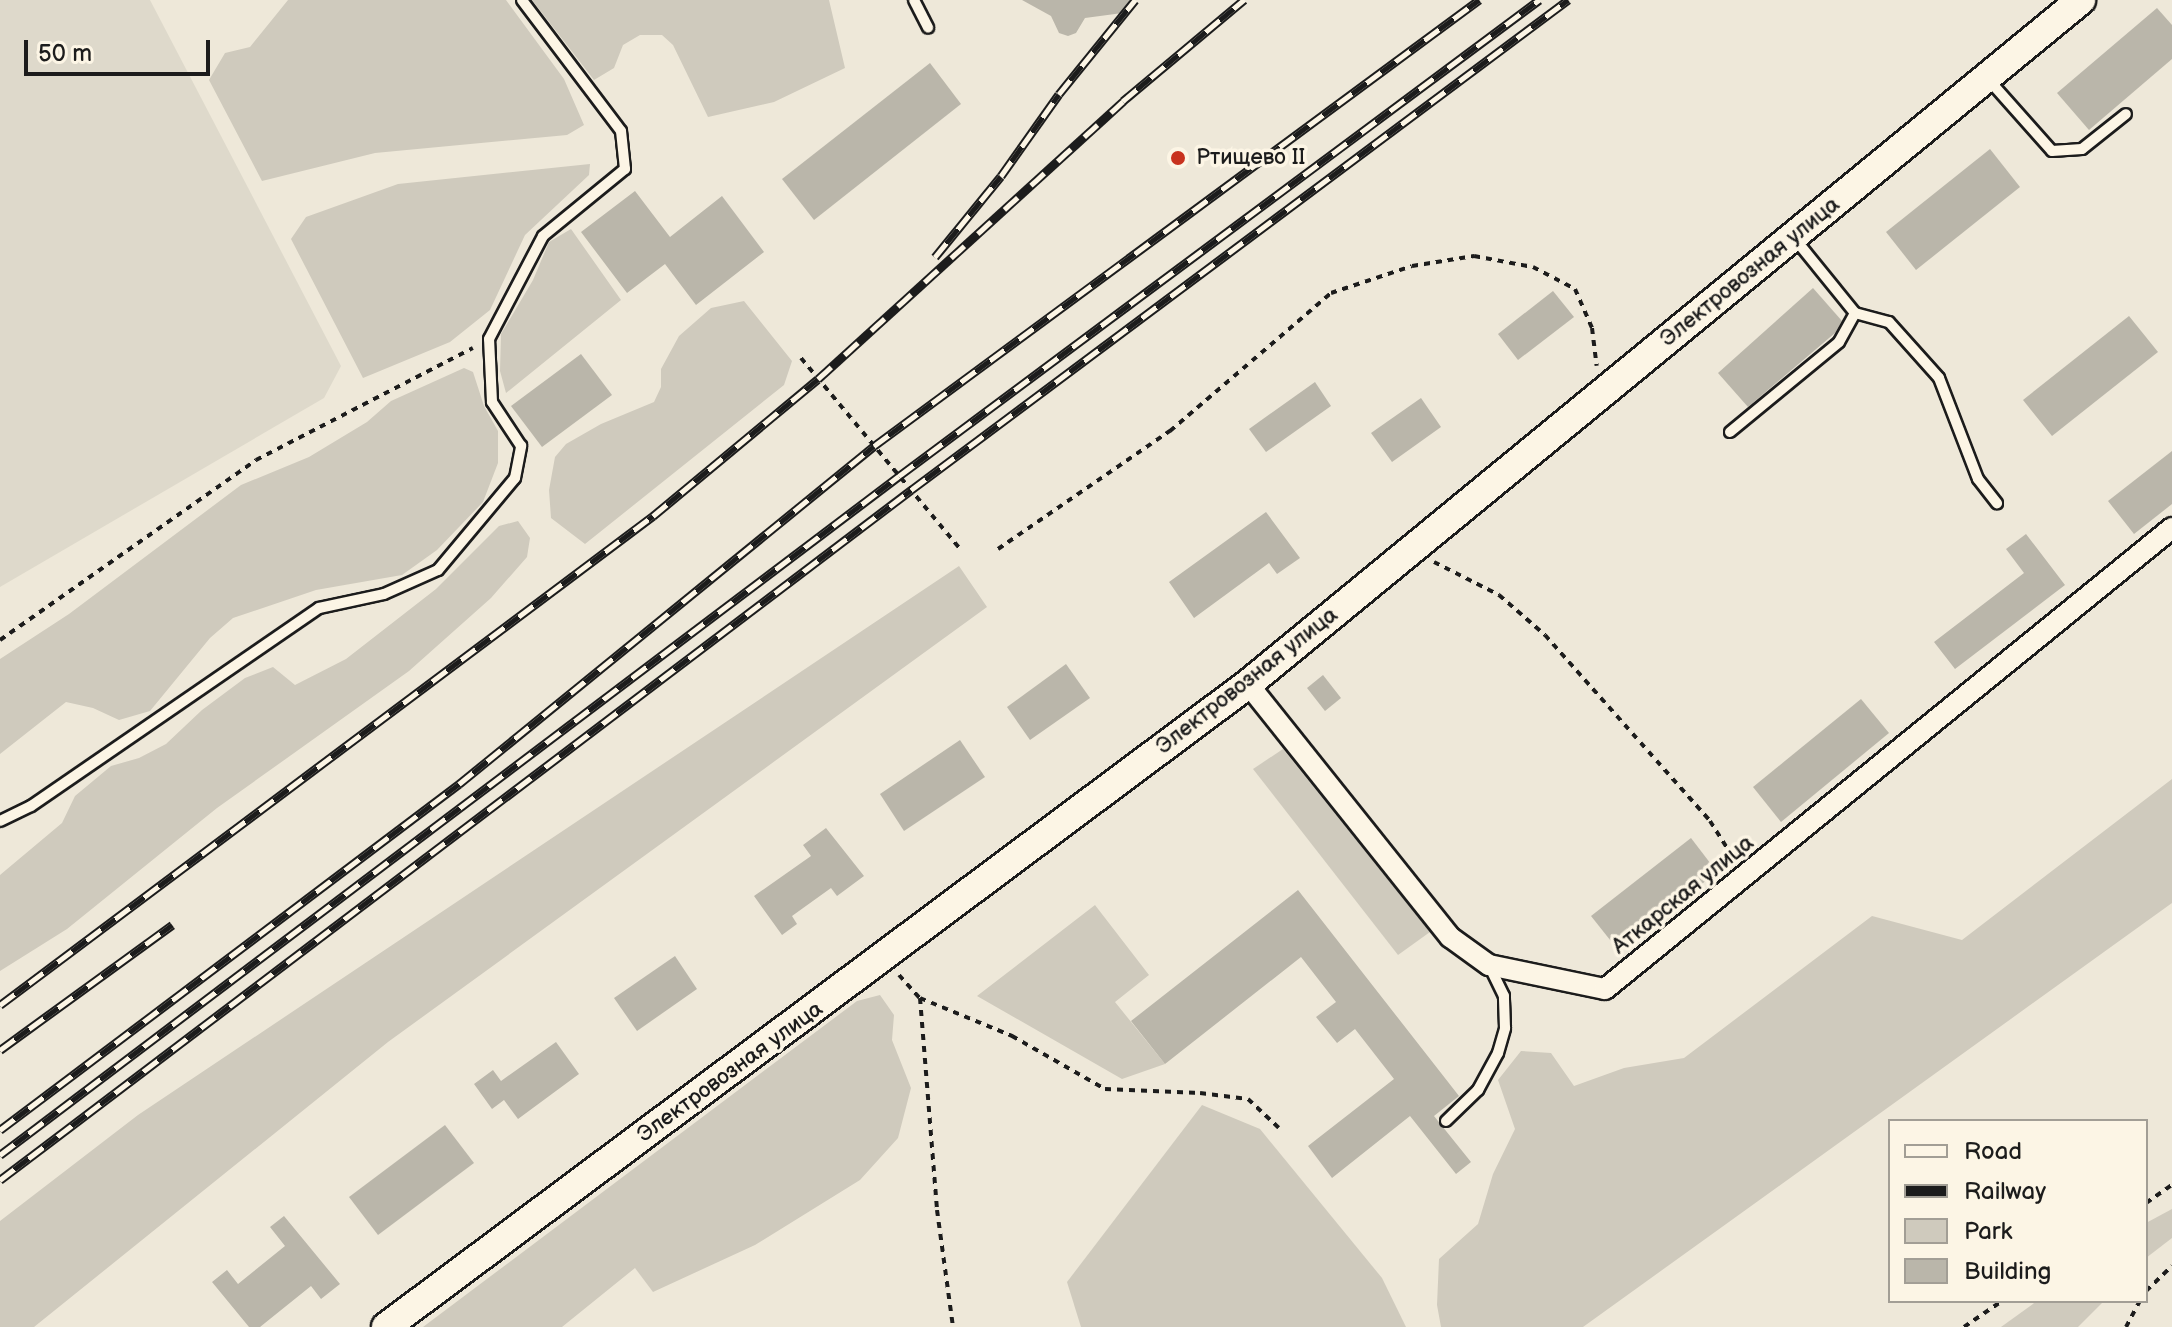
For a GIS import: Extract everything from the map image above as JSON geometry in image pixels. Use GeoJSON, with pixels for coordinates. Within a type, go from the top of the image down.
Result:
{"type":"FeatureCollection","features":[{"type":"Feature","properties":{"kind":"street","name":"Электровозная улица"},"geometry":{"type":"LineString","coordinates":[[386,1327],[1248,684],[2081,0]]}},
{"type":"Feature","properties":{"kind":"street","name":"Аткарская улица"},"geometry":{"type":"LineString","coordinates":[[1248,684],[1450,937],[1489,965],[1605,989],[2172,528]]}},
{"type":"Feature","properties":{"kind":"lane"},"geometry":{"type":"LineString","coordinates":[[0,821],[31,806],[319,608],[384,594],[438,570],[515,478],[521,446],[492,402],[489,339],[543,236],[625,169],[621,131],[522,0]]}},
{"type":"Feature","properties":{"kind":"lane"},"geometry":{"type":"LineString","coordinates":[[914,0],[928,28]]}},
{"type":"Feature","properties":{"kind":"lane"},"geometry":{"type":"LineString","coordinates":[[1987,77],[2052,151],[2082,149],[2126,114]]}},
{"type":"Feature","properties":{"kind":"lane"},"geometry":{"type":"LineString","coordinates":[[1793,237],[1855,313],[1889,322],[1939,378],[1978,479],[1997,503]]}},
{"type":"Feature","properties":{"kind":"lane"},"geometry":{"type":"LineString","coordinates":[[1730,432],[1839,342],[1855,313]]}},
{"type":"Feature","properties":{"kind":"lane"},"geometry":{"type":"LineString","coordinates":[[1446,1121],[1478,1090],[1498,1053],[1505,1028],[1504,996],[1489,965]]}},
{"type":"Feature","properties":{"kind":"path"},"geometry":{"type":"LineString","coordinates":[[998,549],[1170,431],[1331,293],[1412,266],[1474,256],[1533,267],[1575,289],[1592,328],[1601,394]]}},
{"type":"Feature","properties":{"kind":"path"},"geometry":{"type":"LineString","coordinates":[[0,640],[256,460],[489,339]]}},
{"type":"Feature","properties":{"kind":"path"},"geometry":{"type":"LineString","coordinates":[[801,358],[960,549]]}},
{"type":"Feature","properties":{"kind":"path"},"geometry":{"type":"LineString","coordinates":[[1410,551],[1499,595],[1545,635],[1710,821],[1745,876]]}},
{"type":"Feature","properties":{"kind":"path"},"geometry":{"type":"LineString","coordinates":[[884,958],[920,998],[1012,1036],[1105,1089],[1200,1093],[1248,1099],[1279,1128]]}},
{"type":"Feature","properties":{"kind":"path"},"geometry":{"type":"LineString","coordinates":[[920,998],[937,1210],[953,1327]]}},
{"type":"Feature","properties":{"kind":"path"},"geometry":{"type":"LineString","coordinates":[[2148,1202],[2172,1185]]}},
{"type":"Feature","properties":{"kind":"path"},"geometry":{"type":"LineString","coordinates":[[2148,1289],[2172,1266]]}},
{"type":"Feature","properties":{"kind":"path"},"geometry":{"type":"LineString","coordinates":[[1964,1327],[1999,1303]]}},
{"type":"Feature","properties":{"kind":"path"},"geometry":{"type":"LineString","coordinates":[[2126,1327],[2139,1303]]}},
{"type":"Feature","properties":{"kind":"shaded area"},"geometry":{"type":"Polygon","coordinates":[[[0,0],[150,0],[341,366],[324,398],[0,587],[0,0]]]}},
{"type":"Feature","properties":{"kind":"green space"},"geometry":{"type":"Polygon","coordinates":[[[288,0],[506,0],[564,79],[584,125],[567,135],[375,153],[262,181],[209,80],[225,53],[250,47],[288,0]]]}},
{"type":"Feature","properties":{"kind":"green space"},"geometry":{"type":"Polygon","coordinates":[[[532,0],[829,0],[845,68],[774,102],[708,117],[673,45],[662,35],[640,35],[623,45],[614,68],[594,80],[532,0]]]}},
{"type":"Feature","properties":{"kind":"green space"},"geometry":{"type":"Polygon","coordinates":[[[590,164],[589,175],[525,235],[490,310],[450,342],[363,378],[291,239],[306,217],[398,184],[590,164]]]}},
{"type":"Feature","properties":{"kind":"green space"},"geometry":{"type":"Polygon","coordinates":[[[571,229],[621,300],[506,393],[500,371],[501,334],[533,280],[549,242],[571,229]]]}},
{"type":"Feature","properties":{"kind":"green space"},"geometry":{"type":"Polygon","coordinates":[[[744,301],[792,361],[784,385],[585,544],[551,518],[549,490],[555,457],[566,444],[601,424],[654,402],[661,387],[661,369],[679,336],[711,308],[744,301]]]}},
{"type":"Feature","properties":{"kind":"green space"},"geometry":{"type":"Polygon","coordinates":[[[464,368],[473,372],[484,406],[498,431],[498,463],[483,502],[437,550],[402,575],[316,590],[233,618],[210,638],[150,711],[119,720],[93,708],[66,702],[0,754],[0,659],[69,614],[241,485],[309,457],[367,422],[391,401],[464,368]]]}},
{"type":"Feature","properties":{"kind":"green space"},"geometry":{"type":"Polygon","coordinates":[[[518,521],[530,538],[527,557],[491,598],[409,671],[217,808],[67,929],[0,971],[0,875],[62,823],[75,796],[111,766],[139,758],[166,744],[202,710],[245,678],[273,667],[295,685],[346,659],[436,589],[499,526],[518,521]]]}},
{"type":"Feature","properties":{"kind":"green space"},"geometry":{"type":"Polygon","coordinates":[[[959,566],[987,607],[388,1042],[34,1327],[0,1327],[0,1221],[138,1115],[959,566]]]}},
{"type":"Feature","properties":{"kind":"green space"},"geometry":{"type":"Polygon","coordinates":[[[1283,749],[1430,932],[1398,955],[1253,769],[1283,749]]]}},
{"type":"Feature","properties":{"kind":"green space"},"geometry":{"type":"Polygon","coordinates":[[[2172,779],[2172,903],[1583,1327],[1441,1327],[1437,1305],[1439,1259],[1478,1224],[1493,1174],[1515,1129],[1498,1080],[1521,1051],[1551,1053],[1574,1086],[1624,1068],[1684,1058],[1872,916],[1962,940],[2172,779]]]}},
{"type":"Feature","properties":{"kind":"green space"},"geometry":{"type":"Polygon","coordinates":[[[1095,905],[1149,975],[1115,1002],[1165,1064],[1122,1079],[977,996],[1095,905]]]}},
{"type":"Feature","properties":{"kind":"green space"},"geometry":{"type":"Polygon","coordinates":[[[880,995],[894,1015],[892,1040],[911,1088],[898,1138],[860,1180],[755,1245],[653,1292],[635,1268],[562,1327],[423,1327],[857,1001],[880,995]]]}},
{"type":"Feature","properties":{"kind":"green space"},"geometry":{"type":"Polygon","coordinates":[[[1202,1105],[1260,1129],[1382,1278],[1406,1327],[1081,1327],[1067,1282],[1202,1105]]]}},
{"type":"Feature","properties":{"kind":"green space"},"geometry":{"type":"Polygon","coordinates":[[[2172,1209],[2172,1238],[2148,1256],[2148,1222],[2172,1209]]]}},
{"type":"Feature","properties":{"kind":"green space"},"geometry":{"type":"Polygon","coordinates":[[[2034,1303],[2102,1303],[2078,1327],[2001,1327],[2034,1303]]]}},
{"type":"Feature","properties":{"kind":"building"},"geometry":{"type":"Polygon","coordinates":[[[1022,0],[1129,0],[1130,12],[1085,18],[1076,33],[1068,36],[1059,33],[1051,16],[1022,0]]]}},
{"type":"Feature","properties":{"kind":"building"},"geometry":{"type":"Polygon","coordinates":[[[2157,8],[2172,25],[2172,59],[2089,130],[2057,93],[2157,8]]]}},
{"type":"Feature","properties":{"kind":"building"},"geometry":{"type":"Polygon","coordinates":[[[930,63],[961,104],[814,220],[782,179],[930,63]]]}},
{"type":"Feature","properties":{"kind":"building"},"geometry":{"type":"Polygon","coordinates":[[[1990,149],[2020,187],[1916,270],[1886,232],[1990,149]]]}},
{"type":"Feature","properties":{"kind":"building"},"geometry":{"type":"Polygon","coordinates":[[[635,191],[670,237],[722,196],[764,252],[696,305],[665,264],[627,293],[581,232],[635,191]]]}},
{"type":"Feature","properties":{"kind":"building"},"geometry":{"type":"Polygon","coordinates":[[[1813,288],[1842,321],[1835,333],[1748,407],[1718,373],[1813,288]]]}},
{"type":"Feature","properties":{"kind":"building"},"geometry":{"type":"Polygon","coordinates":[[[1553,291],[1574,317],[1518,360],[1498,334],[1553,291]]]}},
{"type":"Feature","properties":{"kind":"building"},"geometry":{"type":"Polygon","coordinates":[[[2129,316],[2158,352],[2052,436],[2023,400],[2129,316]]]}},
{"type":"Feature","properties":{"kind":"building"},"geometry":{"type":"Polygon","coordinates":[[[581,354],[612,395],[542,447],[511,406],[581,354]]]}},
{"type":"Feature","properties":{"kind":"building"},"geometry":{"type":"Polygon","coordinates":[[[1315,382],[1331,406],[1266,452],[1249,429],[1315,382]]]}},
{"type":"Feature","properties":{"kind":"building"},"geometry":{"type":"Polygon","coordinates":[[[1421,398],[1441,427],[1392,462],[1371,433],[1421,398]]]}},
{"type":"Feature","properties":{"kind":"building"},"geometry":{"type":"Polygon","coordinates":[[[2172,451],[2172,504],[2134,534],[2108,501],[2172,451]]]}},
{"type":"Feature","properties":{"kind":"building"},"geometry":{"type":"Polygon","coordinates":[[[1266,512],[1300,558],[1277,574],[1269,563],[1194,618],[1169,582],[1266,512]]]}},
{"type":"Feature","properties":{"kind":"building"},"geometry":{"type":"Polygon","coordinates":[[[2026,534],[2065,585],[1955,669],[1934,642],[2024,573],[2006,549],[2026,534]]]}},
{"type":"Feature","properties":{"kind":"building"},"geometry":{"type":"Polygon","coordinates":[[[1066,664],[1090,698],[1030,740],[1007,707],[1066,664]]]}},
{"type":"Feature","properties":{"kind":"building"},"geometry":{"type":"Polygon","coordinates":[[[1323,675],[1341,698],[1325,711],[1307,688],[1323,675]]]}},
{"type":"Feature","properties":{"kind":"building"},"geometry":{"type":"Polygon","coordinates":[[[1861,699],[1889,733],[1781,822],[1753,787],[1861,699]]]}},
{"type":"Feature","properties":{"kind":"building"},"geometry":{"type":"Polygon","coordinates":[[[960,740],[985,777],[904,831],[880,794],[960,740]]]}},
{"type":"Feature","properties":{"kind":"building"},"geometry":{"type":"Polygon","coordinates":[[[826,828],[864,876],[837,896],[831,888],[792,916],[797,924],[782,935],[754,896],[811,856],[803,845],[826,828]]]}},
{"type":"Feature","properties":{"kind":"building"},"geometry":{"type":"Polygon","coordinates":[[[1691,838],[1717,872],[1618,950],[1591,916],[1691,838]]]}},
{"type":"Feature","properties":{"kind":"building"},"geometry":{"type":"Polygon","coordinates":[[[1298,890],[1459,1096],[1434,1116],[1471,1162],[1456,1174],[1410,1116],[1332,1178],[1308,1146],[1394,1079],[1355,1029],[1337,1043],[1316,1017],[1336,1002],[1301,957],[1165,1064],[1131,1021],[1298,890]]]}},
{"type":"Feature","properties":{"kind":"building"},"geometry":{"type":"Polygon","coordinates":[[[675,956],[697,989],[637,1031],[614,998],[675,956]]]}},
{"type":"Feature","properties":{"kind":"building"},"geometry":{"type":"Polygon","coordinates":[[[556,1042],[579,1074],[518,1119],[504,1100],[492,1109],[474,1084],[493,1070],[501,1081],[556,1042]]]}},
{"type":"Feature","properties":{"kind":"building"},"geometry":{"type":"Polygon","coordinates":[[[445,1125],[474,1163],[378,1235],[349,1197],[445,1125]]]}},
{"type":"Feature","properties":{"kind":"building"},"geometry":{"type":"Polygon","coordinates":[[[284,1216],[340,1284],[321,1299],[311,1286],[260,1327],[249,1327],[212,1282],[227,1270],[238,1284],[285,1246],[270,1227],[284,1216]]]}},
{"type":"Feature","properties":{"kind":"railway"},"geometry":{"type":"LineString","coordinates":[[935,257],[1135,0]]}},
{"type":"Feature","properties":{"kind":"railway"},"geometry":{"type":"LineString","coordinates":[[0,1005],[653,516],[818,379],[1123,101],[1244,0]]}},
{"type":"Feature","properties":{"kind":"railway"},"geometry":{"type":"LineString","coordinates":[[0,1130],[459,784],[874,446],[1479,0]]}},
{"type":"Feature","properties":{"kind":"railway"},"geometry":{"type":"LineString","coordinates":[[0,1155],[899,476],[1539,0]]}},
{"type":"Feature","properties":{"kind":"railway"},"geometry":{"type":"LineString","coordinates":[[0,1180],[911,490],[1568,0]]}},
{"type":"Feature","properties":{"kind":"railway"},"geometry":{"type":"LineString","coordinates":[[0,1050],[172,925]]}},
{"type":"Feature","properties":{"kind":"place","name":"Ртищево II"},"geometry":{"type":"Point","coordinates":[1178,158]}}]}
